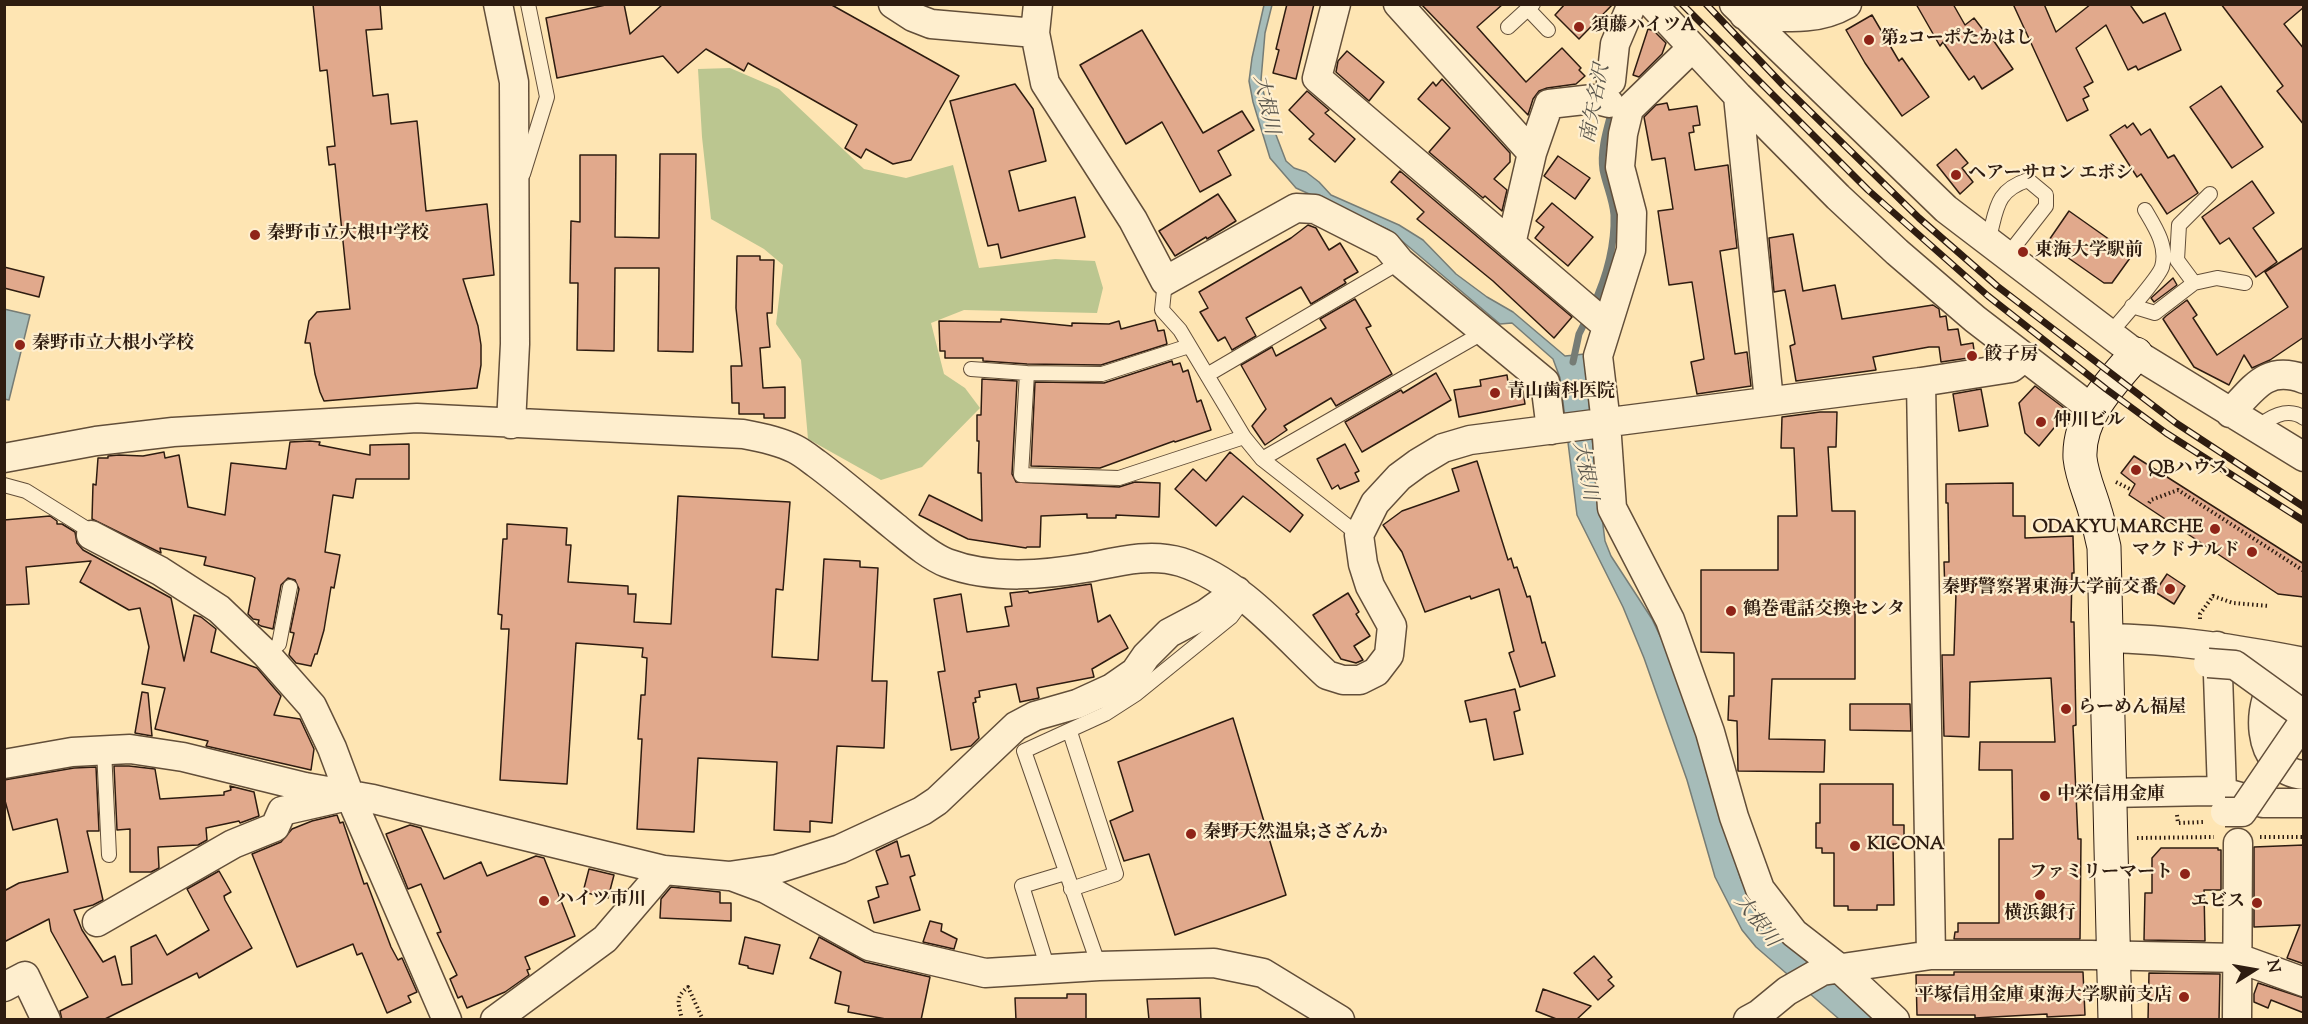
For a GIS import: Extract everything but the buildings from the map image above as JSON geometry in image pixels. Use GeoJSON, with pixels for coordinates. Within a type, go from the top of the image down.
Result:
{"type":"FeatureCollection","features":[{"type":"Feature","properties":{"kind":"main road"},"geometry":{"type":"LineString","coordinates":[[2115,1020],[2104,547],[2096,512],[2085,483],[2080,456],[2083,432],[2092,409],[2136,354]]}},
{"type":"Feature","properties":{"kind":"street"},"geometry":{"type":"LineString","coordinates":[[498,4],[514,82],[514,344],[511,424]]}},
{"type":"Feature","properties":{"kind":"street"},"geometry":{"type":"LineString","coordinates":[[1038,4],[1035,33],[1045,83],[1133,220],[1165,281],[1296,208],[1315,209],[1386,244],[1400,262],[1545,382],[1557,429]]}},
{"type":"Feature","properties":{"kind":"street"},"geometry":{"type":"LineString","coordinates":[[1336,4],[1317,78],[1606,325]]}},
{"type":"Feature","properties":{"kind":"street"},"geometry":{"type":"LineString","coordinates":[[1398,4],[1532,153]]}},
{"type":"Feature","properties":{"kind":"street"},"geometry":{"type":"LineString","coordinates":[[1511,244],[1532,153],[1549,104],[1593,99],[1610,92],[1615,44],[1632,4]]}},
{"type":"Feature","properties":{"kind":"street"},"geometry":{"type":"LineString","coordinates":[[1652,4],[1738,96],[1838,197],[1897,252],[1975,319],[2092,409]]}},
{"type":"Feature","properties":{"kind":"street"},"geometry":{"type":"LineString","coordinates":[[1739,10],[1802,18],[1832,13],[1847,4]]}},
{"type":"Feature","properties":{"kind":"street"},"geometry":{"type":"LineString","coordinates":[[907,9],[931,24],[1035,33]]}},
{"type":"Feature","properties":{"kind":"street"},"geometry":{"type":"LineString","coordinates":[[1739,10],[1946,209],[2136,354],[2304,457]]}},
{"type":"Feature","properties":{"kind":"street"},"geometry":{"type":"LineString","coordinates":[[1692,48],[1629,109],[1623,134],[1620,167],[1632,213],[1631,250],[1598,356],[1601,423],[1612,508],[1670,620],[1710,732],[1734,817],[1760,889],[1794,933],[1831,969],[1895,1020]]}},
{"type":"Feature","properties":{"kind":"street"},"geometry":{"type":"LineString","coordinates":[[1738,96],[1769,401]]}},
{"type":"Feature","properties":{"kind":"street"},"geometry":{"type":"LineString","coordinates":[[4,458],[96,441],[173,432],[417,418],[743,434],[771,440],[796,449],[912,541],[945,562],[993,573],[1022,573],[1090,567],[1147,558],[1179,561],[1204,571],[1241,594],[1327,675],[1344,680],[1360,680],[1376,672],[1389,655],[1392,626],[1370,586],[1363,564],[1359,535],[1375,503],[1399,477],[1443,448],[1470,440],[1921,382],[2011,368],[2025,357]]}},
{"type":"Feature","properties":{"kind":"street"},"geometry":{"type":"LineString","coordinates":[[2230,413],[2260,382],[2275,374],[2287,373],[2304,379]]}},
{"type":"Feature","properties":{"kind":"street"},"geometry":{"type":"LineString","coordinates":[[1921,382],[1931,955]]}},
{"type":"Feature","properties":{"kind":"street"},"geometry":{"type":"LineString","coordinates":[[91,535],[160,571],[219,609],[266,654],[312,706],[447,1020]]}},
{"type":"Feature","properties":{"kind":"street"},"geometry":{"type":"LineString","coordinates":[[4,764],[104,750],[130,749],[183,757],[350,796],[373,799],[664,870],[729,876],[777,869],[840,849],[922,811],[937,801],[1016,726],[1035,716],[1077,704],[1112,688],[1135,672],[1146,656],[1169,633],[1241,594]]}},
{"type":"Feature","properties":{"kind":"street"},"geometry":{"type":"LineString","coordinates":[[2105,638],[2137,639],[2213,655],[2299,685]]}},
{"type":"Feature","properties":{"kind":"street"},"geometry":{"type":"LineString","coordinates":[[2213,655],[2235,665],[2299,685]]}},
{"type":"Feature","properties":{"kind":"street"},"geometry":{"type":"LineString","coordinates":[[2213,655],[2234,816],[2238,958],[2237,1020]]}},
{"type":"Feature","properties":{"kind":"street"},"geometry":{"type":"LineString","coordinates":[[2299,685],[2288,667],[2275,679],[2266,703],[2264,731],[2266,746],[2272,760],[2287,770],[2304,775]]}},
{"type":"Feature","properties":{"kind":"street"},"geometry":{"type":"LineString","coordinates":[[2234,816],[2299,735],[2278,725],[2278,707],[2299,685]]}},
{"type":"Feature","properties":{"kind":"street"},"geometry":{"type":"LineString","coordinates":[[2109,793],[2234,816],[2263,803],[2304,803]]}},
{"type":"Feature","properties":{"kind":"street"},"geometry":{"type":"LineString","coordinates":[[97,922],[233,844],[274,827],[282,811],[350,796]]}},
{"type":"Feature","properties":{"kind":"street"},"geometry":{"type":"LineString","coordinates":[[495,1020],[604,939],[664,870]]}},
{"type":"Feature","properties":{"kind":"street"},"geometry":{"type":"LineString","coordinates":[[729,876],[766,889],[869,946],[985,973],[1098,966],[1214,963],[1263,973],[1340,1020]]}},
{"type":"Feature","properties":{"kind":"street"},"geometry":{"type":"LineString","coordinates":[[1748,1020],[1787,991],[1831,969],[1931,955],[2238,958],[2304,982]]}},
{"type":"Feature","properties":{"kind":"street"},"geometry":{"type":"LineString","coordinates":[[4,987],[25,976],[46,1020]]}},
{"type":"Feature","properties":{"kind":"lane"},"geometry":{"type":"LineString","coordinates":[[514,201],[547,97],[528,4]]}},
{"type":"Feature","properties":{"kind":"lane"},"geometry":{"type":"LineString","coordinates":[[1508,27],[1531,7],[1548,30]]}},
{"type":"Feature","properties":{"kind":"lane"},"geometry":{"type":"LineString","coordinates":[[2028,180],[2046,195],[2046,206],[1998,249],[2001,196],[2012,185],[2028,180]]}},
{"type":"Feature","properties":{"kind":"lane"},"geometry":{"type":"LineString","coordinates":[[2194,283],[2177,260],[2179,225],[2210,194]]}},
{"type":"Feature","properties":{"kind":"lane"},"geometry":{"type":"LineString","coordinates":[[2109,334],[2162,268],[2163,246],[2159,232],[2145,210]]}},
{"type":"Feature","properties":{"kind":"lane"},"geometry":{"type":"LineString","coordinates":[[1208,375],[1400,262]]}},
{"type":"Feature","properties":{"kind":"lane"},"geometry":{"type":"LineString","coordinates":[[2132,306],[2155,313],[2194,283],[2217,278],[2245,283]]}},
{"type":"Feature","properties":{"kind":"lane"},"geometry":{"type":"LineString","coordinates":[[1165,281],[1162,309],[1208,375],[1244,436],[1262,459],[1359,535]]}},
{"type":"Feature","properties":{"kind":"lane"},"geometry":{"type":"LineString","coordinates":[[1262,459],[1484,332]]}},
{"type":"Feature","properties":{"kind":"lane"},"geometry":{"type":"LineString","coordinates":[[971,369],[1027,373],[1102,374],[1189,346]]}},
{"type":"Feature","properties":{"kind":"lane"},"geometry":{"type":"LineString","coordinates":[[1027,373],[1021,475],[1119,478],[1244,436]]}},
{"type":"Feature","properties":{"kind":"lane"},"geometry":{"type":"LineString","coordinates":[[2255,429],[2269,418],[2286,412],[2297,413],[2304,418]]}},
{"type":"Feature","properties":{"kind":"lane"},"geometry":{"type":"LineString","coordinates":[[4,485],[26,491],[87,529],[91,535]]}},
{"type":"Feature","properties":{"kind":"lane"},"geometry":{"type":"LineString","coordinates":[[266,654],[279,644],[290,587]]}},
{"type":"Feature","properties":{"kind":"lane"},"geometry":{"type":"LineString","coordinates":[[1098,966],[1024,751],[1106,714],[1136,694],[1231,617],[1241,594]]}},
{"type":"Feature","properties":{"kind":"lane"},"geometry":{"type":"LineString","coordinates":[[1070,732],[1116,874],[1071,889]]}},
{"type":"Feature","properties":{"kind":"lane"},"geometry":{"type":"LineString","coordinates":[[104,750],[109,855]]}},
{"type":"Feature","properties":{"kind":"lane"},"geometry":{"type":"LineString","coordinates":[[1048,969],[1022,886],[1065,873]]}},
{"type":"Feature","properties":{"kind":"path"},"geometry":{"type":"LineString","coordinates":[[2149,503],[2151,500],[2178,490],[2304,571]]}},
{"type":"Feature","properties":{"kind":"path"},"geometry":{"type":"LineString","coordinates":[[2199,622],[2200,614],[2213,596],[2233,603],[2269,606]]}},
{"type":"Feature","properties":{"kind":"path"},"geometry":{"type":"LineString","coordinates":[[682,1020],[678,998],[688,987],[703,1020]]}},
{"type":"Feature","properties":{"kind":"green space"},"geometry":{"type":"Polygon","coordinates":[[[730,68],[779,89],[864,169],[906,178],[953,165],[979,268],[1055,259],[1095,261],[1103,288],[1097,313],[964,310],[931,323],[944,374],[965,388],[980,408],[922,467],[881,480],[808,439],[801,360],[776,324],[783,265],[764,249],[711,219],[702,137],[698,69],[730,68]]]}},
{"type":"Feature","properties":{"kind":"water","name":"大根川"},"geometry":{"type":"Polygon","coordinates":[[[1264,5],[1272,5],[1265,33],[1261,80],[1268,114],[1286,161],[1294,168],[1306,172],[1331,195],[1399,225],[1423,240],[1456,274],[1487,297],[1513,312],[1565,356],[1585,354],[1592,438],[1605,541],[1611,556],[1652,619],[1670,657],[1690,710],[1741,880],[1753,904],[1772,931],[1876,1019],[1839,1019],[1756,947],[1742,930],[1715,877],[1687,780],[1644,658],[1623,607],[1577,515],[1560,378],[1553,359],[1512,323],[1500,324],[1389,230],[1296,188],[1270,158],[1249,81],[1264,5]]]}},
{"type":"Feature","properties":{"kind":"water"},"geometry":{"type":"Polygon","coordinates":[[[4,309],[30,315],[9,400],[4,399],[4,309]]]}},
{"type":"Feature","properties":{"kind":"waterway","name":"南矢名沢"},"geometry":{"type":"LineString","coordinates":[[1593,306],[1606,273],[1613,238],[1614,215],[1602,162],[1604,140],[1612,110]]}},
{"type":"Feature","properties":{"kind":"waterway","name":"南矢名沢"},"geometry":{"type":"LineString","coordinates":[[1573,362],[1579,334],[1587,318]]}},
{"type":"Feature","properties":{"kind":"railway"},"geometry":{"type":"LineString","coordinates":[[1682,4],[1868,190],[1988,296],[2166,433],[2304,521]]}},
{"type":"Feature","properties":{"kind":"railway"},"geometry":{"type":"LineString","coordinates":[[1706,4],[1783,85],[1919,218],[1997,286],[2176,423],[2304,507]]}},
{"type":"Feature","properties":{"kind":"place","name":"須藤ハイツA"},"geometry":{"type":"Point","coordinates":[1579,27]}},
{"type":"Feature","properties":{"kind":"place","name":"第2コーポたかはし"},"geometry":{"type":"Point","coordinates":[1869,40]}},
{"type":"Feature","properties":{"kind":"place","name":"ヘアーサロン エボシ"},"geometry":{"type":"Point","coordinates":[1956,175]}},
{"type":"Feature","properties":{"kind":"place","name":"秦野市立大根中学校"},"geometry":{"type":"Point","coordinates":[255,235]}},
{"type":"Feature","properties":{"kind":"place","name":"東海大学駅前"},"geometry":{"type":"Point","coordinates":[2023,252]}},
{"type":"Feature","properties":{"kind":"place","name":"秦野市立大根小学校"},"geometry":{"type":"Point","coordinates":[20,345]}},
{"type":"Feature","properties":{"kind":"place","name":"餃子房"},"geometry":{"type":"Point","coordinates":[1972,356]}},
{"type":"Feature","properties":{"kind":"place","name":"青山歯科医院"},"geometry":{"type":"Point","coordinates":[1495,393]}},
{"type":"Feature","properties":{"kind":"place","name":"仲川ビル"},"geometry":{"type":"Point","coordinates":[2041,422]}},
{"type":"Feature","properties":{"kind":"place","name":"QBハウス"},"geometry":{"type":"Point","coordinates":[2136,470]}},
{"type":"Feature","properties":{"kind":"place","name":"ODAKYU MARCHE"},"geometry":{"type":"Point","coordinates":[2215,529]}},
{"type":"Feature","properties":{"kind":"place","name":"マクドナルド"},"geometry":{"type":"Point","coordinates":[2252,552]}},
{"type":"Feature","properties":{"kind":"place","name":"秦野警察署東海大学前交番"},"geometry":{"type":"Point","coordinates":[2170,589]}},
{"type":"Feature","properties":{"kind":"place","name":"鶴巻電話交換センタ"},"geometry":{"type":"Point","coordinates":[1731,611]}},
{"type":"Feature","properties":{"kind":"place","name":"らーめん福屋"},"geometry":{"type":"Point","coordinates":[2066,709]}},
{"type":"Feature","properties":{"kind":"place","name":"中栄信用金庫"},"geometry":{"type":"Point","coordinates":[2045,796]}},
{"type":"Feature","properties":{"kind":"place","name":"秦野天然温泉;さざんか"},"geometry":{"type":"Point","coordinates":[1191,834]}},
{"type":"Feature","properties":{"kind":"place","name":"KICONA"},"geometry":{"type":"Point","coordinates":[1855,846]}},
{"type":"Feature","properties":{"kind":"place","name":"ファミリーマート"},"geometry":{"type":"Point","coordinates":[2185,874]}},
{"type":"Feature","properties":{"kind":"place","name":"横浜銀行"},"geometry":{"type":"Point","coordinates":[2040,895]}},
{"type":"Feature","properties":{"kind":"place","name":"ハイツ市川"},"geometry":{"type":"Point","coordinates":[544,901]}},
{"type":"Feature","properties":{"kind":"place","name":"エビス"},"geometry":{"type":"Point","coordinates":[2257,903]}},
{"type":"Feature","properties":{"kind":"place","name":"平塚信用金庫 東海大学駅前支店"},"geometry":{"type":"Point","coordinates":[2184,997]}}]}
